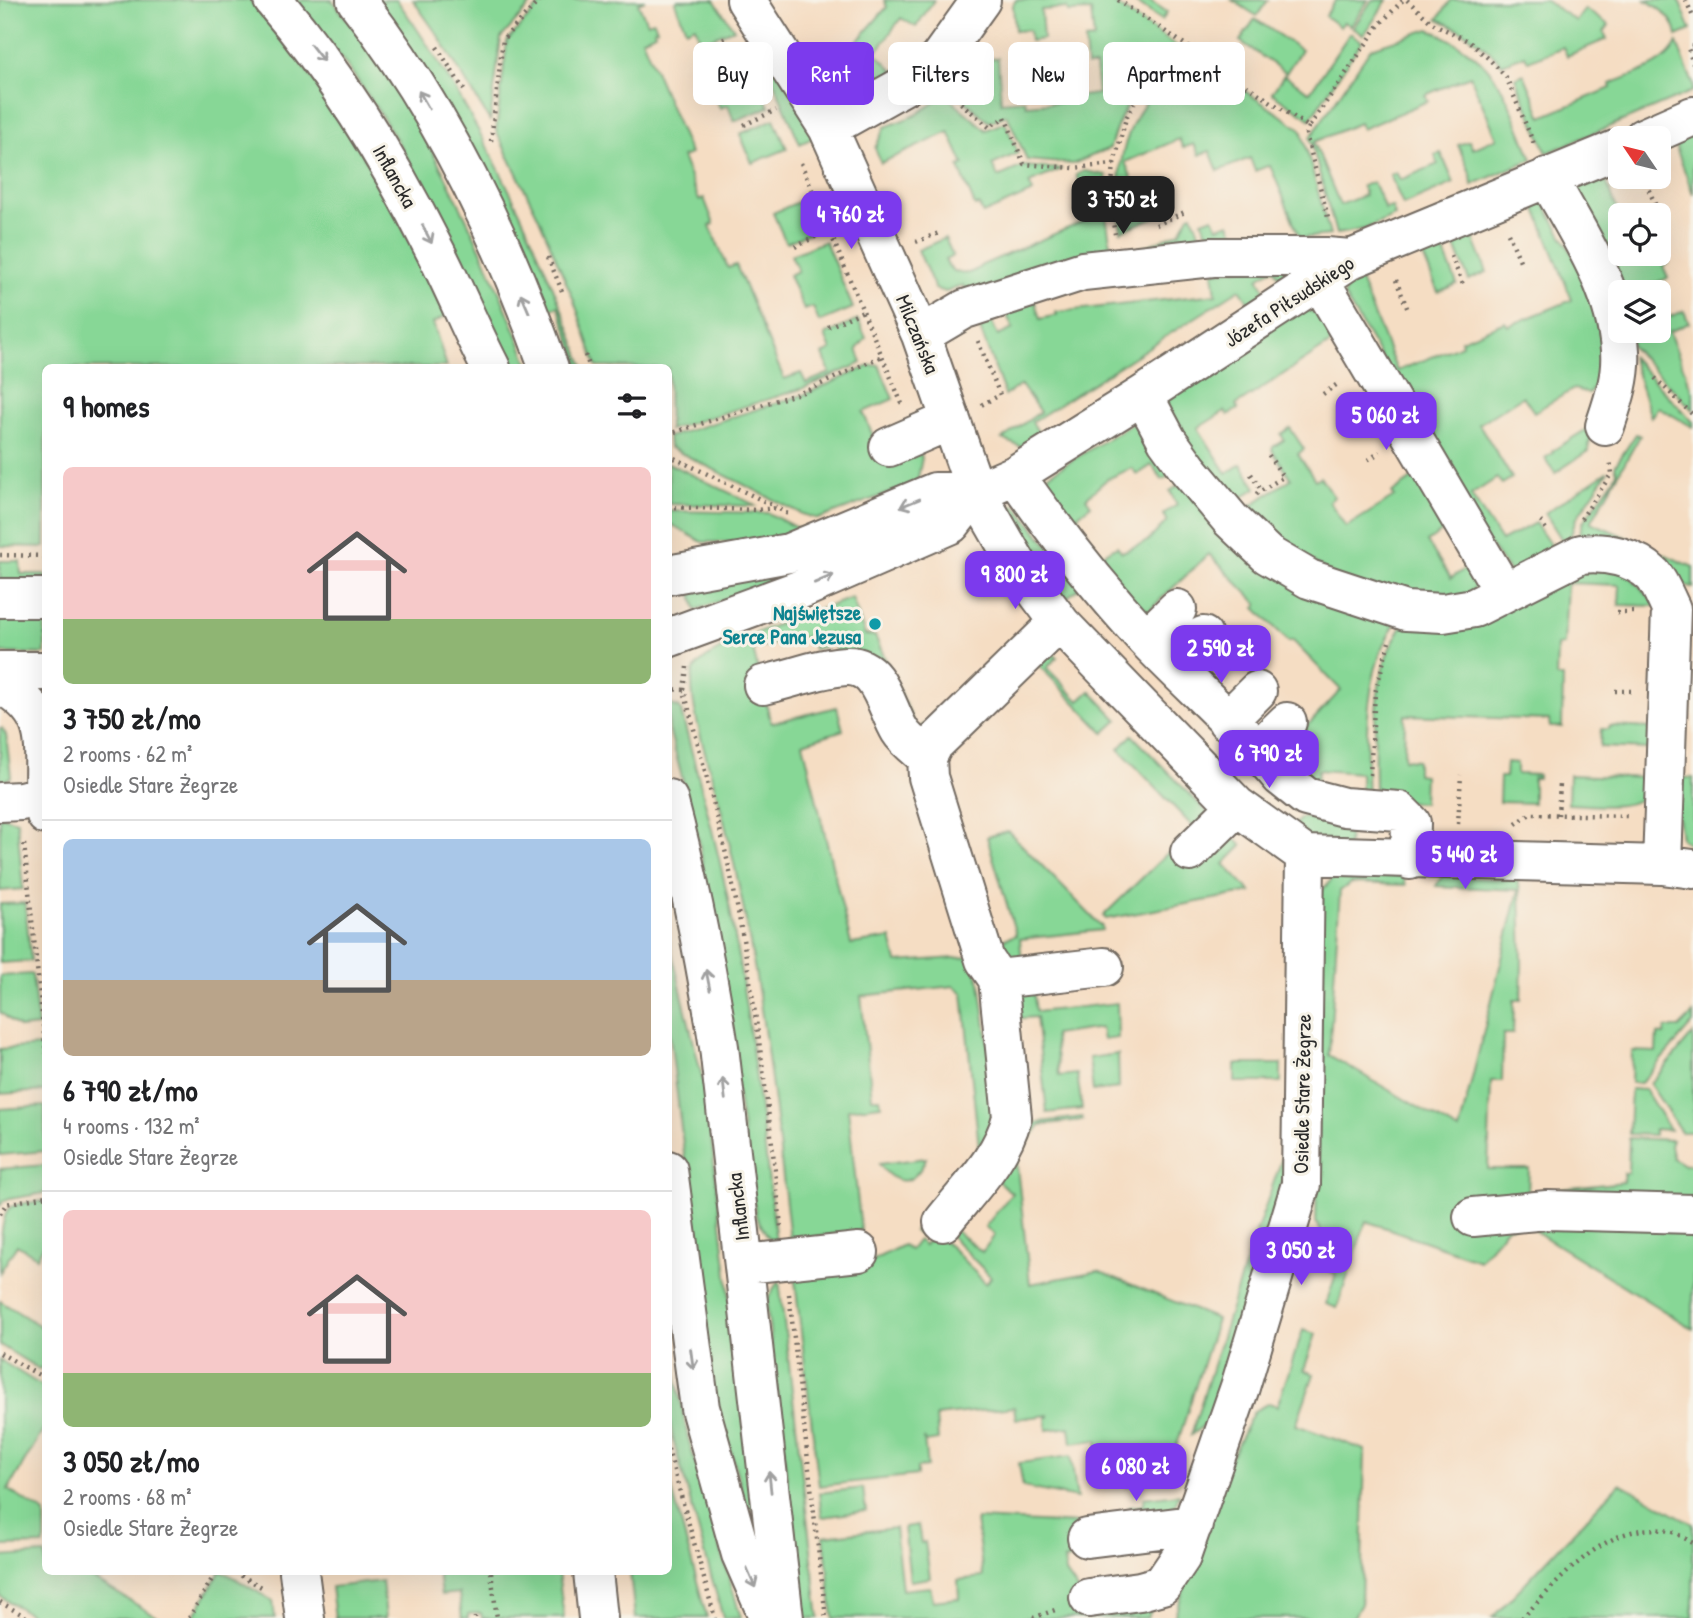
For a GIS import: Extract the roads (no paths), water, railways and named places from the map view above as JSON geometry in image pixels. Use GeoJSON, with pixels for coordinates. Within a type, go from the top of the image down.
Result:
{"type":"FeatureCollection","features":[{"type":"Feature","properties":{"kind":"street","name":"Inflancka"},"geometry":{"type":"LineString","coordinates":[[273,0],[335,76],[404,189],[434,248],[477,351]]}},
{"type":"Feature","properties":{"kind":"street"},"geometry":{"type":"LineString","coordinates":[[356,0],[422,95],[466,176],[524,300],[548,364]]}},
{"type":"Feature","properties":{"kind":"street","name":"Milczańska"},"geometry":{"type":"LineString","coordinates":[[746,0],[828,128],[921,335],[976,492],[1022,572],[1040,635],[1237,806],[1305,856]]}},
{"type":"Feature","properties":{"kind":"street"},"geometry":{"type":"LineString","coordinates":[[828,128],[916,79],[938,60],[981,0]]}},
{"type":"Feature","properties":{"kind":"street"},"geometry":{"type":"LineString","coordinates":[[1670,126],[1693,116]]}},
{"type":"Feature","properties":{"kind":"street","name":"Józefa Piłsudskiego"},"geometry":{"type":"LineString","coordinates":[[672,574],[789,552],[935,492],[976,492],[1015,475],[1143,395],[1332,266],[1608,153]]}},
{"type":"Feature","properties":{"kind":"street"},"geometry":{"type":"LineString","coordinates":[[1547,177],[1599,273],[1611,304],[1617,330],[1619,371],[1605,426]]}},
{"type":"Feature","properties":{"kind":"street"},"geometry":{"type":"LineString","coordinates":[[921,335],[965,309],[1083,271],[1213,257],[1332,266],[1504,592]]}},
{"type":"Feature","properties":{"kind":"street"},"geometry":{"type":"LineString","coordinates":[[1143,395],[1174,450],[1225,513],[1268,555],[1309,579],[1405,611],[1443,613],[1474,608],[1581,554],[1596,552],[1613,554],[1653,575],[1671,609],[1665,827],[1678,867],[1305,856]]}},
{"type":"Feature","properties":{"kind":"street"},"geometry":{"type":"LineString","coordinates":[[902,441],[951,420]]}},
{"type":"Feature","properties":{"kind":"street"},"geometry":{"type":"LineString","coordinates":[[1015,475],[1061,541],[1146,639],[1281,777],[1306,797],[1344,807],[1399,811],[1411,823],[1410,860]]}},
{"type":"Feature","properties":{"kind":"street","name":"Józefa Piłsudskiego"},"geometry":{"type":"LineString","coordinates":[[684,654],[804,588],[951,524],[976,492]]}},
{"type":"Feature","properties":{"kind":"street","name":"Józefa Piłsudskiego"},"geometry":{"type":"LineString","coordinates":[[672,550],[721,566]]}},
{"type":"Feature","properties":{"kind":"street"},"geometry":{"type":"LineString","coordinates":[[0,598],[42,598]]}},
{"type":"Feature","properties":{"kind":"street"},"geometry":{"type":"LineString","coordinates":[[1146,639],[1177,609]]}},
{"type":"Feature","properties":{"kind":"street"},"geometry":{"type":"LineString","coordinates":[[943,1222],[997,1153],[1007,1136],[1012,1117],[998,979],[985,960],[928,777],[927,757],[934,744],[1040,635]]}},
{"type":"Feature","properties":{"kind":"street"},"geometry":{"type":"LineString","coordinates":[[1173,666],[1203,636]]}},
{"type":"Feature","properties":{"kind":"street"},"geometry":{"type":"LineString","coordinates":[[763,685],[839,667],[861,668],[872,677],[883,694],[900,732],[927,757]]}},
{"type":"Feature","properties":{"kind":"street"},"geometry":{"type":"LineString","coordinates":[[0,671],[42,671]]}},
{"type":"Feature","properties":{"kind":"street"},"geometry":{"type":"LineString","coordinates":[[0,684],[29,704],[42,717]]}},
{"type":"Feature","properties":{"kind":"street"},"geometry":{"type":"LineString","coordinates":[[1227,721],[1257,691]]}},
{"type":"Feature","properties":{"kind":"street"},"geometry":{"type":"LineString","coordinates":[[1257,751],[1287,722]]}},
{"type":"Feature","properties":{"kind":"street"},"geometry":{"type":"LineString","coordinates":[[33,806],[42,735]]}},
{"type":"Feature","properties":{"kind":"street"},"geometry":{"type":"LineString","coordinates":[[1269,828],[1306,797]]}},
{"type":"Feature","properties":{"kind":"street"},"geometry":{"type":"LineString","coordinates":[[1190,852],[1237,806]]}},
{"type":"Feature","properties":{"kind":"street","name":"Inflancka"},"geometry":{"type":"LineString","coordinates":[[672,814],[710,988],[745,1264],[784,1618]]}},
{"type":"Feature","properties":{"kind":"street","name":"Osiedle Stare Żegrze"},"geometry":{"type":"LineString","coordinates":[[1089,1598],[1162,1585],[1181,1557],[1240,1387],[1301,1184],[1305,856]]}},
{"type":"Feature","properties":{"kind":"street"},"geometry":{"type":"LineString","coordinates":[[998,979],[1104,967]]}},
{"type":"Feature","properties":{"kind":"street"},"geometry":{"type":"LineString","coordinates":[[672,1202],[700,1408],[741,1554],[769,1618]]}},
{"type":"Feature","properties":{"kind":"street"},"geometry":{"type":"LineString","coordinates":[[1473,1217],[1546,1210],[1693,1214]]}},
{"type":"Feature","properties":{"kind":"street"},"geometry":{"type":"LineString","coordinates":[[745,1264],[859,1252]]}},
{"type":"Feature","properties":{"kind":"street"},"geometry":{"type":"LineString","coordinates":[[1087,1538],[1193,1525]]}},
{"type":"Feature","properties":{"kind":"street"},"geometry":{"type":"LineString","coordinates":[[299,1575],[305,1618]]}},
{"type":"Feature","properties":{"kind":"street"},"geometry":{"type":"LineString","coordinates":[[593,1575],[598,1618]]}},
{"type":"Feature","properties":{"kind":"place","name":"Najświętsze Serce Pana Jezusa"},"geometry":{"type":"Point","coordinates":[875,624]}}]}
